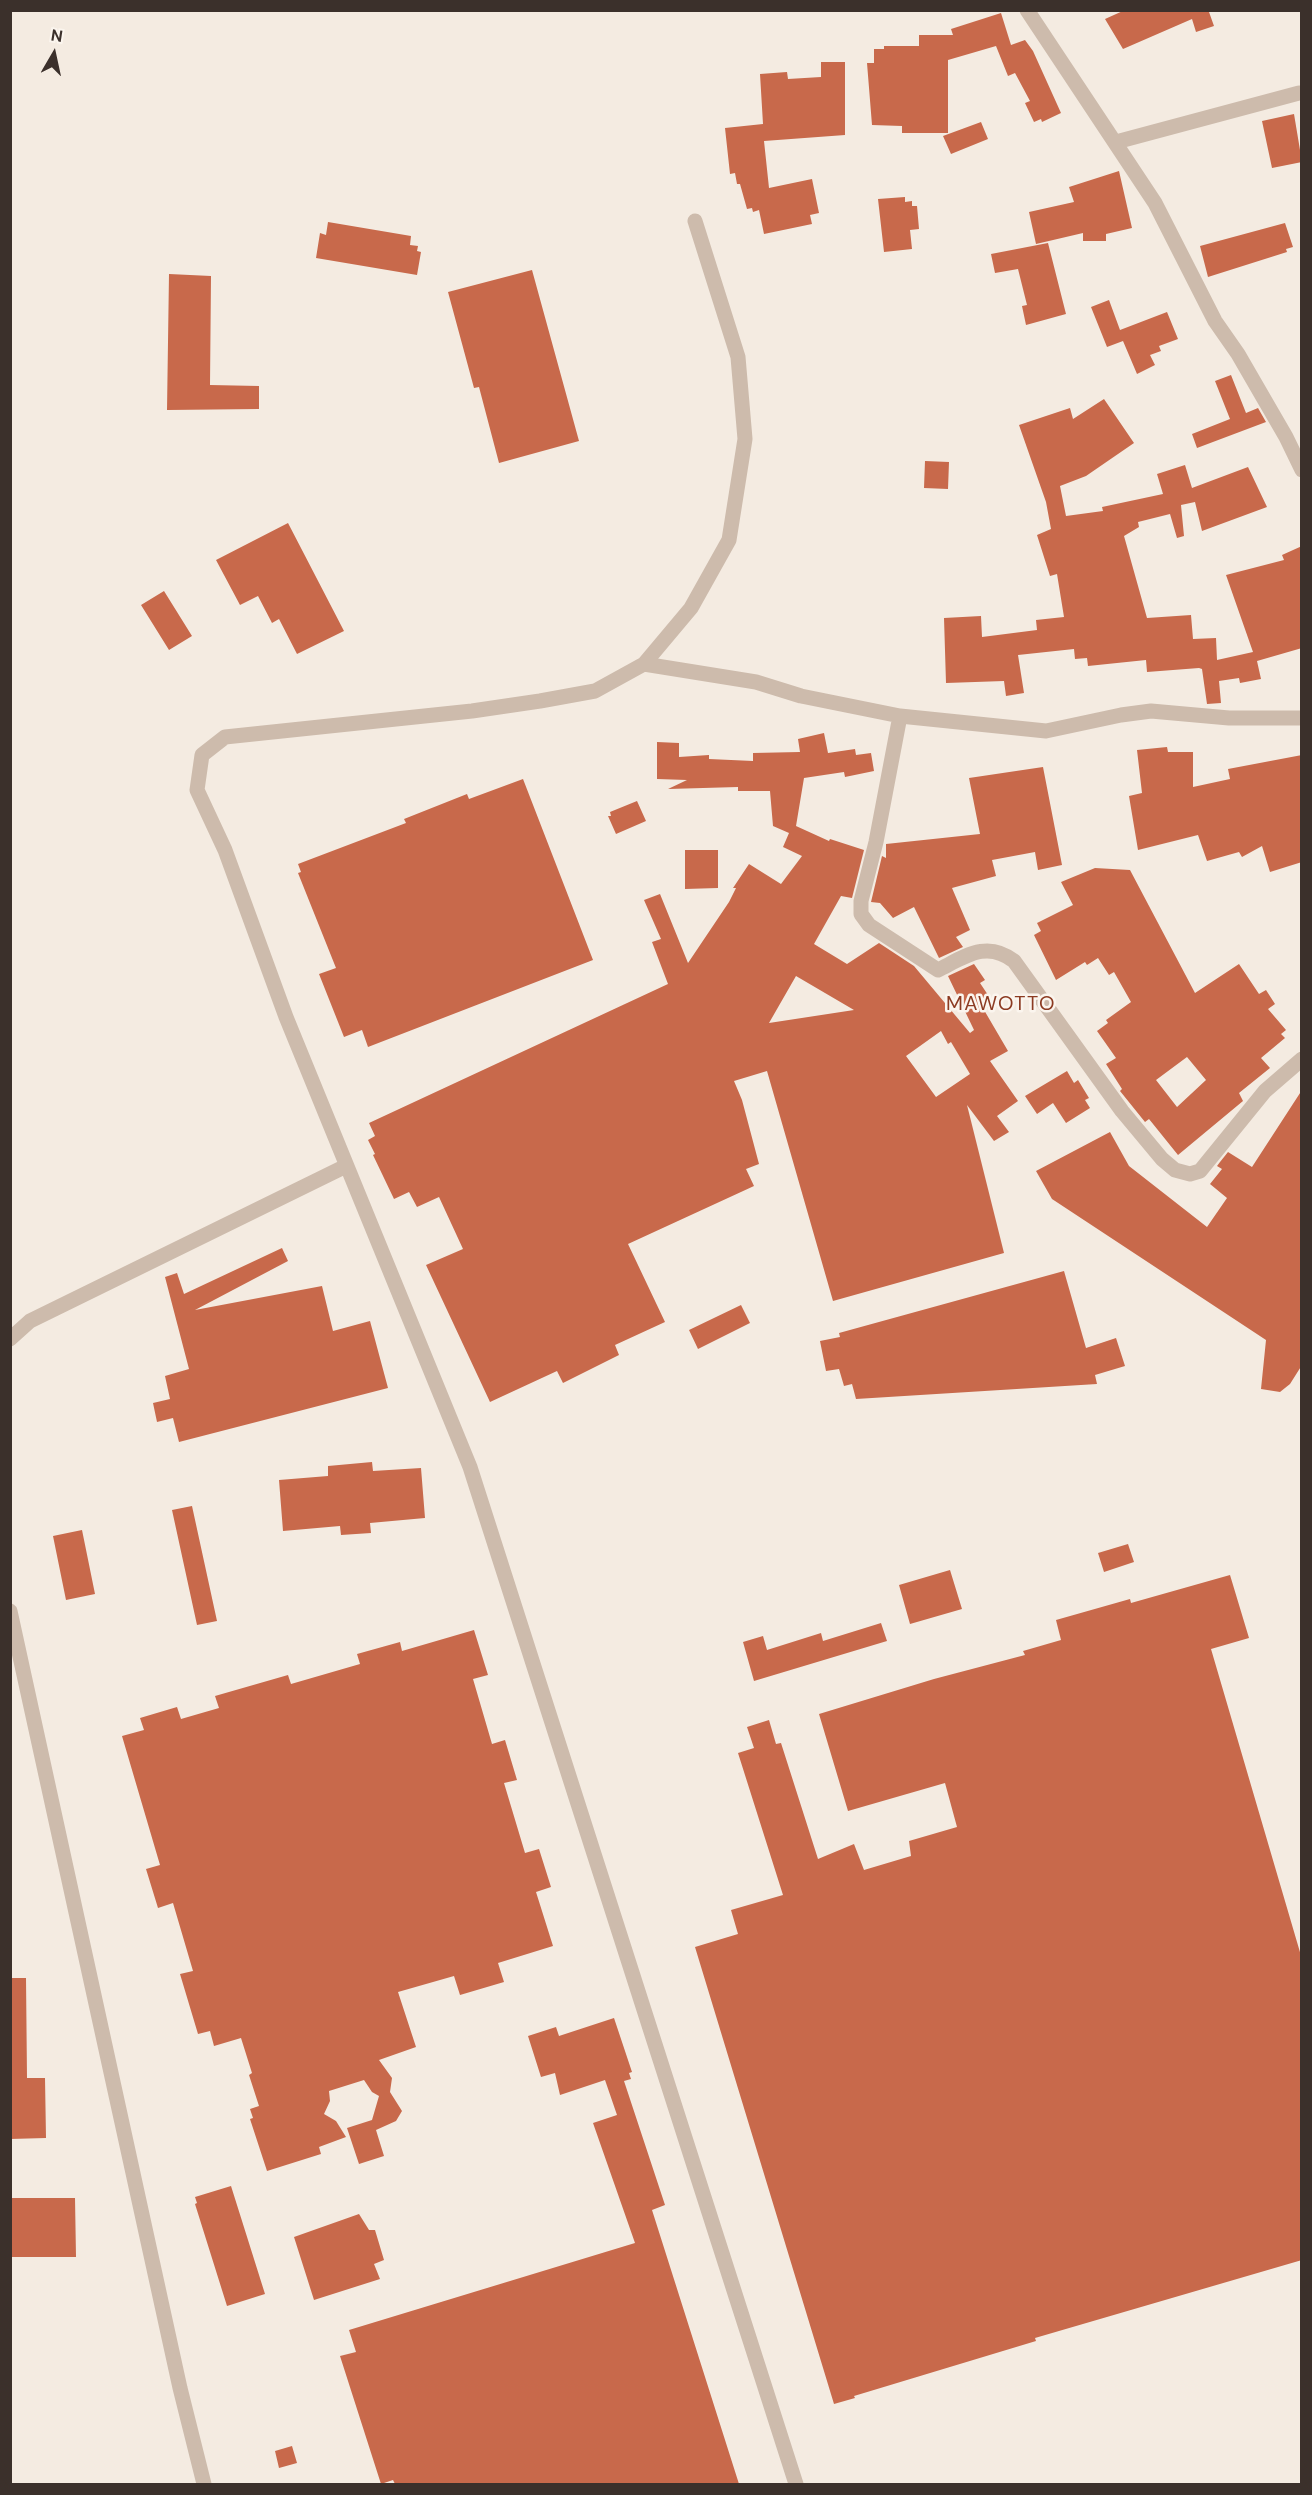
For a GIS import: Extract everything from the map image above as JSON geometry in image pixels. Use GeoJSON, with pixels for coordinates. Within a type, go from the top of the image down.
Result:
{"type":"FeatureCollection","features":[{"type":"Feature","properties":{"kind":"street"},"geometry":{"type":"LineString","coordinates":[[1027,10],[1155,203],[1215,321],[1238,354],[1286,437],[1302,470]]}},
{"type":"Feature","properties":{"kind":"street"},"geometry":{"type":"LineString","coordinates":[[1116,142],[1299,93]]}},
{"type":"Feature","properties":{"kind":"street"},"geometry":{"type":"LineString","coordinates":[[695,221],[738,357],[745,439],[729,540],[691,608],[644,664],[595,691],[472,711],[225,737],[202,755],[197,789],[225,850],[286,1017],[470,1467],[796,2484]]}},
{"type":"Feature","properties":{"kind":"street"},"geometry":{"type":"LineString","coordinates":[[644,664],[756,682],[801,696],[900,716],[1046,731],[1151,711],[1229,718],[1302,718]]}},
{"type":"Feature","properties":{"kind":"street"},"geometry":{"type":"LineString","coordinates":[[900,716],[876,842],[861,901],[861,914],[869,924],[938,970],[992,948],[1004,953],[1014,961],[1122,1111],[1175,1170],[1190,1174],[1200,1171],[1265,1091],[1302,1059]]}},
{"type":"Feature","properties":{"kind":"street"},"geometry":{"type":"LineString","coordinates":[[10,1339],[30,1322],[346,1166]]}},
{"type":"Feature","properties":{"kind":"street"},"geometry":{"type":"LineString","coordinates":[[10,1611],[180,2388],[204,2484]]}},
{"type":"Feature","properties":{"kind":"building"},"geometry":{"type":"Polygon","coordinates":[[[1125,10],[1211,10],[1209,12],[1214,26],[1196,32],[1192,19],[1123,49],[1105,19],[1125,10]]]}},
{"type":"Feature","properties":{"kind":"building"},"geometry":{"type":"Polygon","coordinates":[[[1001,13],[1011,45],[1025,40],[1033,51],[1061,113],[1042,122],[1041,119],[1034,122],[1025,103],[1030,101],[1015,73],[1008,76],[996,46],[948,60],[948,133],[902,133],[902,126],[872,125],[867,63],[874,63],[874,49],[884,49],[884,46],[919,46],[919,35],[953,35],[951,29],[1001,13]]]}},
{"type":"Feature","properties":{"kind":"building"},"geometry":{"type":"Polygon","coordinates":[[[821,62],[845,62],[845,135],[764,141],[769,188],[812,179],[819,213],[810,215],[812,224],[764,234],[759,210],[753,212],[752,208],[747,209],[735,173],[730,174],[725,128],[763,124],[760,74],[787,72],[788,79],[821,77],[821,62]]]}},
{"type":"Feature","properties":{"kind":"building"},"geometry":{"type":"Polygon","coordinates":[[[1294,114],[1302,162],[1272,168],[1262,121],[1294,114]]]}},
{"type":"Feature","properties":{"kind":"building"},"geometry":{"type":"Polygon","coordinates":[[[981,122],[988,139],[951,154],[943,136],[981,122]]]}},
{"type":"Feature","properties":{"kind":"building"},"geometry":{"type":"Polygon","coordinates":[[[1119,171],[1132,228],[1106,234],[1106,241],[1083,241],[1083,233],[1036,244],[1029,212],[1074,202],[1069,187],[1119,171]]]}},
{"type":"Feature","properties":{"kind":"building"},"geometry":{"type":"Polygon","coordinates":[[[905,197],[905,202],[912,201],[912,206],[917,206],[919,229],[910,230],[912,249],[884,252],[878,199],[905,197]]]}},
{"type":"Feature","properties":{"kind":"building"},"geometry":{"type":"Polygon","coordinates":[[[328,222],[411,236],[410,245],[418,246],[417,251],[421,252],[417,275],[316,258],[320,233],[326,235],[328,222]]]}},
{"type":"Feature","properties":{"kind":"building"},"geometry":{"type":"Polygon","coordinates":[[[1285,223],[1293,247],[1286,249],[1287,252],[1208,277],[1200,246],[1285,223]]]}},
{"type":"Feature","properties":{"kind":"building"},"geometry":{"type":"Polygon","coordinates":[[[1048,243],[1066,314],[1026,325],[1022,306],[1027,305],[1018,269],[995,273],[991,254],[1048,243]]]}},
{"type":"Feature","properties":{"kind":"building"},"geometry":{"type":"Polygon","coordinates":[[[532,270],[579,441],[499,463],[479,387],[474,388],[448,292],[532,270]]]}},
{"type":"Feature","properties":{"kind":"building"},"geometry":{"type":"Polygon","coordinates":[[[169,274],[211,276],[210,385],[259,386],[259,409],[167,410],[169,274]]]}},
{"type":"Feature","properties":{"kind":"building"},"geometry":{"type":"Polygon","coordinates":[[[1109,300],[1120,330],[1167,312],[1178,339],[1159,346],[1161,351],[1150,355],[1155,365],[1137,374],[1123,341],[1107,347],[1091,307],[1109,300]]]}},
{"type":"Feature","properties":{"kind":"building"},"geometry":{"type":"Polygon","coordinates":[[[1231,375],[1246,413],[1258,408],[1266,422],[1197,448],[1192,434],[1230,419],[1215,381],[1231,375]]]}},
{"type":"Feature","properties":{"kind":"building"},"geometry":{"type":"Polygon","coordinates":[[[1104,399],[1134,443],[1086,476],[1060,486],[1066,516],[1103,511],[1102,507],[1163,494],[1157,474],[1185,465],[1192,488],[1248,467],[1267,507],[1202,531],[1195,502],[1181,505],[1184,536],[1177,538],[1170,514],[1138,522],[1139,527],[1124,536],[1147,618],[1191,615],[1193,639],[1216,638],[1217,660],[1253,652],[1226,575],[1284,560],[1282,555],[1302,546],[1302,648],[1257,661],[1261,679],[1240,683],[1239,678],[1219,681],[1221,703],[1207,704],[1202,669],[1147,672],[1146,660],[1088,666],[1087,658],[1075,659],[1074,649],[1018,655],[1024,693],[1006,696],[1004,681],[946,683],[944,618],[981,616],[982,637],[1037,630],[1036,620],[1064,617],[1057,574],[1050,576],[1037,535],[1051,529],[1046,502],[1019,425],[1070,408],[1073,419],[1104,399]]]}},
{"type":"Feature","properties":{"kind":"building"},"geometry":{"type":"Polygon","coordinates":[[[925,461],[949,462],[948,489],[924,488],[925,461]]]}},
{"type":"Feature","properties":{"kind":"building"},"geometry":{"type":"Polygon","coordinates":[[[288,523],[344,631],[297,654],[279,619],[272,623],[258,596],[240,605],[216,560],[288,523]]]}},
{"type":"Feature","properties":{"kind":"building"},"geometry":{"type":"Polygon","coordinates":[[[164,591],[192,636],[169,650],[141,605],[164,591]]]}},
{"type":"Feature","properties":{"kind":"building"},"geometry":{"type":"Polygon","coordinates":[[[824,733],[828,753],[855,749],[856,755],[871,753],[874,771],[845,777],[844,772],[804,778],[796,826],[829,841],[830,839],[864,850],[852,898],[841,896],[814,944],[847,964],[879,943],[914,966],[970,1033],[974,1030],[948,976],[974,964],[985,980],[980,983],[994,1004],[984,1010],[1008,1051],[990,1061],[1018,1101],[997,1116],[1009,1132],[994,1141],[967,1105],[1004,1253],[833,1301],[767,1071],[734,1081],[742,1100],[759,1164],[746,1169],[754,1186],[628,1244],[665,1322],[615,1345],[619,1355],[563,1383],[557,1371],[490,1402],[426,1265],[463,1249],[439,1197],[417,1207],[409,1192],[394,1199],[368,1140],[375,1136],[369,1123],[668,984],[652,942],[661,939],[644,900],[660,894],[688,963],[729,902],[736,888],[733,888],[749,864],[781,884],[802,856],[783,847],[789,833],[773,826],[770,791],[738,791],[738,787],[668,789],[687,780],[657,779],[657,742],[679,743],[679,757],[709,755],[709,759],[753,761],[753,753],[800,752],[798,739],[824,733]],[[796,976],[769,1023],[854,1010],[796,976]],[[941,1031],[906,1056],[936,1097],[970,1074],[951,1042],[948,1044],[941,1031]]]}},
{"type":"Feature","properties":{"kind":"building"},"geometry":{"type":"Polygon","coordinates":[[[1167,747],[1168,752],[1193,752],[1193,787],[1230,779],[1228,769],[1302,755],[1302,862],[1270,872],[1262,846],[1242,857],[1239,852],[1207,861],[1198,835],[1138,850],[1129,796],[1142,793],[1137,750],[1167,747]]]}},
{"type":"Feature","properties":{"kind":"building"},"geometry":{"type":"Polygon","coordinates":[[[1043,767],[1062,865],[1038,870],[1035,852],[992,860],[996,876],[952,888],[970,930],[956,937],[963,947],[939,958],[914,907],[893,918],[880,903],[871,902],[882,856],[886,858],[886,844],[980,834],[969,778],[1043,767]]]}},
{"type":"Feature","properties":{"kind":"building"},"geometry":{"type":"Polygon","coordinates":[[[523,779],[593,960],[368,1047],[362,1030],[344,1037],[319,974],[336,968],[298,873],[301,872],[298,864],[406,823],[404,819],[467,794],[469,799],[523,779]]]}},
{"type":"Feature","properties":{"kind":"building"},"geometry":{"type":"Polygon","coordinates":[[[637,801],[646,821],[616,834],[608,816],[611,816],[610,812],[637,801]]]}},
{"type":"Feature","properties":{"kind":"building"},"geometry":{"type":"Polygon","coordinates":[[[685,850],[718,850],[718,888],[685,889],[685,850]]]}},
{"type":"Feature","properties":{"kind":"building"},"geometry":{"type":"Polygon","coordinates":[[[1095,868],[1130,870],[1195,993],[1239,964],[1259,994],[1266,990],[1275,1004],[1268,1009],[1286,1030],[1281,1034],[1285,1038],[1261,1058],[1270,1068],[1239,1093],[1243,1101],[1178,1155],[1149,1119],[1145,1122],[1120,1091],[1122,1089],[1106,1064],[1116,1058],[1097,1031],[1108,1023],[1106,1020],[1131,1002],[1114,972],[1109,975],[1098,958],[1087,965],[1085,962],[1056,980],[1034,935],[1041,931],[1037,923],[1073,905],[1061,882],[1095,868]],[[1187,1057],[1156,1080],[1177,1107],[1206,1080],[1187,1057]]]}},
{"type":"Feature","properties":{"kind":"building"},"geometry":{"type":"Polygon","coordinates":[[[1067,1071],[1074,1083],[1078,1080],[1089,1098],[1085,1100],[1090,1108],[1066,1123],[1053,1103],[1037,1114],[1025,1096],[1067,1071]]]}},
{"type":"Feature","properties":{"kind":"building"},"geometry":{"type":"Polygon","coordinates":[[[1302,1090],[1302,1365],[1290,1384],[1280,1392],[1261,1389],[1266,1340],[1052,1199],[1036,1171],[1110,1132],[1129,1166],[1207,1227],[1227,1198],[1210,1184],[1222,1169],[1217,1166],[1228,1152],[1252,1167],[1302,1090]]]}},
{"type":"Feature","properties":{"kind":"building"},"geometry":{"type":"Polygon","coordinates":[[[282,1248],[288,1261],[195,1310],[322,1286],[333,1331],[370,1321],[388,1388],[179,1442],[173,1418],[157,1422],[153,1403],[170,1399],[165,1376],[189,1369],[165,1277],[177,1273],[184,1294],[282,1248]]]}},
{"type":"Feature","properties":{"kind":"building"},"geometry":{"type":"Polygon","coordinates":[[[1064,1271],[1086,1348],[1116,1338],[1125,1366],[1095,1375],[1097,1384],[856,1399],[852,1384],[844,1386],[839,1369],[826,1371],[820,1341],[840,1337],[839,1333],[1064,1271]]]}},
{"type":"Feature","properties":{"kind":"building"},"geometry":{"type":"Polygon","coordinates":[[[741,1305],[750,1323],[698,1349],[689,1330],[741,1305]]]}},
{"type":"Feature","properties":{"kind":"building"},"geometry":{"type":"Polygon","coordinates":[[[372,1462],[373,1471],[421,1468],[425,1518],[370,1523],[371,1533],[341,1535],[340,1526],[283,1531],[279,1480],[328,1476],[328,1466],[372,1462]]]}},
{"type":"Feature","properties":{"kind":"building"},"geometry":{"type":"Polygon","coordinates":[[[192,1506],[217,1621],[197,1625],[172,1510],[192,1506]]]}},
{"type":"Feature","properties":{"kind":"building"},"geometry":{"type":"Polygon","coordinates":[[[82,1530],[95,1594],[66,1600],[53,1536],[82,1530]]]}},
{"type":"Feature","properties":{"kind":"building"},"geometry":{"type":"Polygon","coordinates":[[[1128,1544],[1134,1562],[1104,1572],[1098,1553],[1128,1544]]]}},
{"type":"Feature","properties":{"kind":"building"},"geometry":{"type":"Polygon","coordinates":[[[950,1570],[962,1609],[910,1624],[899,1585],[950,1570]]]}},
{"type":"Feature","properties":{"kind":"building"},"geometry":{"type":"Polygon","coordinates":[[[1230,1575],[1249,1638],[1211,1649],[1302,1959],[1302,2260],[1035,2338],[1036,2341],[834,2404],[695,1947],[738,1934],[731,1910],[783,1895],[738,1753],[754,1748],[747,1727],[769,1720],[776,1744],[781,1743],[818,1859],[854,1844],[864,1870],[911,1856],[909,1841],[957,1827],[945,1783],[848,1811],[819,1714],[934,1679],[1025,1655],[1023,1651],[1061,1640],[1056,1620],[1130,1599],[1131,1603],[1230,1575]]]}},
{"type":"Feature","properties":{"kind":"building"},"geometry":{"type":"Polygon","coordinates":[[[881,1623],[887,1641],[754,1681],[743,1642],[763,1636],[767,1650],[821,1633],[823,1641],[881,1623]]]}},
{"type":"Feature","properties":{"kind":"building"},"geometry":{"type":"Polygon","coordinates":[[[474,1630],[488,1675],[473,1679],[492,1744],[505,1740],[517,1780],[504,1783],[525,1853],[539,1849],[551,1887],[536,1892],[553,1946],[498,1963],[504,1982],[460,1995],[454,1976],[398,1992],[416,2047],[379,2060],[392,2078],[390,2092],[402,2111],[396,2121],[376,2130],[384,2156],[359,2164],[347,2128],[372,2120],[379,2096],[372,2092],[364,2080],[329,2091],[330,2101],[324,2114],[336,2121],[346,2137],[319,2147],[321,2154],[267,2171],[250,2119],[253,2118],[250,2109],[259,2106],[241,2038],[214,2046],[210,2031],[198,2034],[180,1974],[193,1971],[173,1903],[158,1908],[146,1869],[160,1865],[122,1736],[144,1730],[140,1718],[177,1707],[181,1719],[219,1708],[215,1696],[288,1675],[291,1684],[360,1664],[357,1654],[400,1642],[402,1651],[474,1630]]]}},
{"type":"Feature","properties":{"kind":"building"},"geometry":{"type":"Polygon","coordinates":[[[10,1978],[26,1978],[27,2078],[45,2078],[46,2138],[10,2139],[10,1978]]]}},
{"type":"Feature","properties":{"kind":"building"},"geometry":{"type":"Polygon","coordinates":[[[614,2018],[632,2072],[629,2073],[631,2079],[624,2081],[665,2205],[652,2210],[739,2484],[395,2484],[393,2480],[381,2484],[340,2356],[356,2352],[349,2330],[635,2243],[593,2123],[617,2115],[605,2080],[560,2095],[555,2073],[541,2077],[528,2036],[556,2027],[559,2036],[614,2018]]]}},
{"type":"Feature","properties":{"kind":"building"},"geometry":{"type":"Polygon","coordinates":[[[231,2186],[265,2294],[227,2306],[195,2204],[197,2203],[195,2197],[231,2186]]]}},
{"type":"Feature","properties":{"kind":"building"},"geometry":{"type":"Polygon","coordinates":[[[10,2198],[75,2198],[76,2257],[10,2257],[10,2198]]]}},
{"type":"Feature","properties":{"kind":"building"},"geometry":{"type":"Polygon","coordinates":[[[359,2214],[369,2230],[375,2230],[384,2260],[374,2264],[380,2279],[314,2300],[294,2237],[359,2214]]]}},
{"type":"Feature","properties":{"kind":"building"},"geometry":{"type":"Polygon","coordinates":[[[292,2446],[297,2463],[279,2468],[275,2451],[292,2446]]]}},
{"type":"Feature","properties":{"kind":"district","name":"MAWOTTO"},"geometry":{"type":"Point","coordinates":[1001,1005]}}]}
